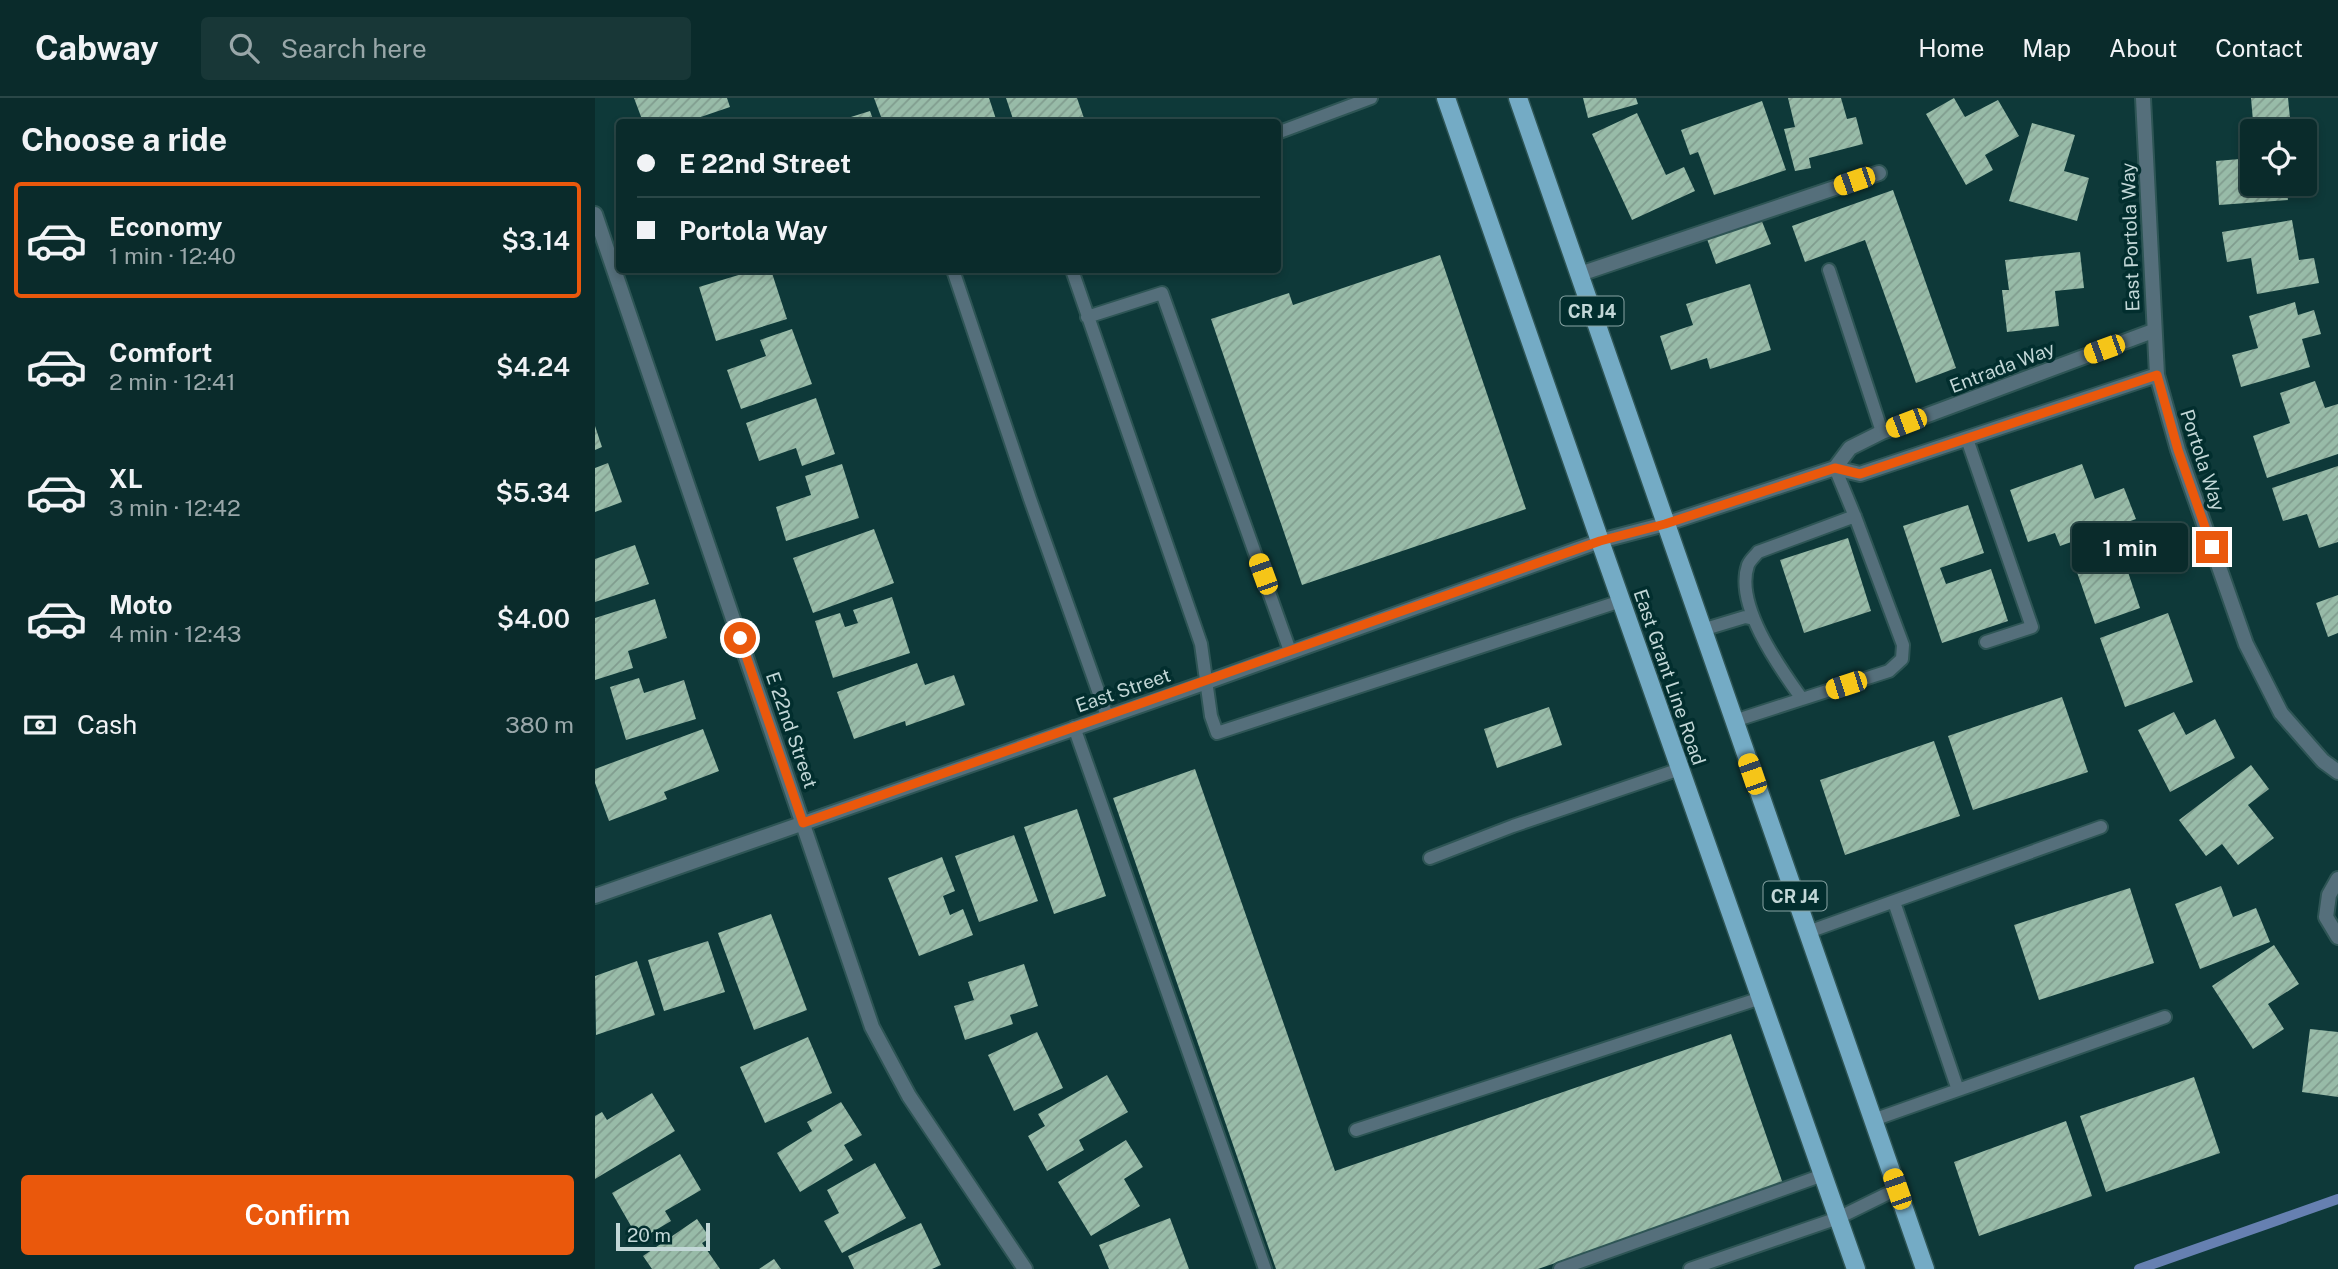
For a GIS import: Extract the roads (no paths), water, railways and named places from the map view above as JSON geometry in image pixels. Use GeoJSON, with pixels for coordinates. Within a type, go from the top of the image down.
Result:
{"type":"FeatureCollection","features":[{"type":"Feature","properties":{"kind":"main road","name":"East Grant Line Road"},"geometry":{"type":"LineString","coordinates":[[1446,98],[1856,1269]]}},
{"type":"Feature","properties":{"kind":"main road","name":"CR J4"},"geometry":{"type":"LineString","coordinates":[[1518,98],[1925,1269]]}},
{"type":"Feature","properties":{"kind":"street","name":"East Portola Way"},"geometry":{"type":"LineString","coordinates":[[2143,98],[2157,375]]}},
{"type":"Feature","properties":{"kind":"street"},"geometry":{"type":"LineString","coordinates":[[1580,274],[1879,173]]}},
{"type":"Feature","properties":{"kind":"street","name":"E 22nd Street"},"geometry":{"type":"LineString","coordinates":[[595,214],[872,1027],[909,1096],[1025,1269]]}},
{"type":"Feature","properties":{"kind":"street","name":"Entrada Way"},"geometry":{"type":"LineString","coordinates":[[1835,468],[1850,448],[1882,432],[2153,331]]}},
{"type":"Feature","properties":{"kind":"street","name":"Entrada Way"},"geometry":{"type":"LineString","coordinates":[[1665,524],[1835,468],[1860,474],[2157,375]]}},
{"type":"Feature","properties":{"kind":"street","name":"Portola Way"},"geometry":{"type":"LineString","coordinates":[[2157,375],[2178,450],[2246,644],[2281,713],[2323,761],[2338,772]]}},
{"type":"Feature","properties":{"kind":"street","name":"East Street"},"geometry":{"type":"LineString","coordinates":[[595,896],[1600,541],[1665,524]]}},
{"type":"Feature","properties":{"kind":"street"},"geometry":{"type":"LineString","coordinates":[[2338,879],[2329,895],[2326,917],[2338,937]]}},
{"type":"Feature","properties":{"kind":"lane"},"geometry":{"type":"LineString","coordinates":[[1281,132],[1371,98]]}},
{"type":"Feature","properties":{"kind":"lane"},"geometry":{"type":"LineString","coordinates":[[1829,270],[1882,432]]}},
{"type":"Feature","properties":{"kind":"lane"},"geometry":{"type":"LineString","coordinates":[[954,273],[1107,716]]}},
{"type":"Feature","properties":{"kind":"lane"},"geometry":{"type":"LineString","coordinates":[[1073,273],[1201,644],[1211,716],[1217,733],[1621,601]]}},
{"type":"Feature","properties":{"kind":"lane"},"geometry":{"type":"LineString","coordinates":[[1087,317],[1162,293],[1290,651]]}},
{"type":"Feature","properties":{"kind":"lane"},"geometry":{"type":"LineString","coordinates":[[1967,439],[2032,627],[1986,642]]}},
{"type":"Feature","properties":{"kind":"lane"},"geometry":{"type":"LineString","coordinates":[[1734,721],[1889,671],[1902,659],[1903,645],[1835,468]]}},
{"type":"Feature","properties":{"kind":"lane"},"geometry":{"type":"LineString","coordinates":[[1803,699],[1775,661],[1754,619],[1745,586],[1749,563],[1758,552],[1855,516]]}},
{"type":"Feature","properties":{"kind":"lane"},"geometry":{"type":"LineString","coordinates":[[1702,630],[1745,617],[1754,619]]}},
{"type":"Feature","properties":{"kind":"lane"},"geometry":{"type":"LineString","coordinates":[[1074,727],[1265,1269]]}},
{"type":"Feature","properties":{"kind":"lane"},"geometry":{"type":"LineString","coordinates":[[1430,858],[1680,769]]}},
{"type":"Feature","properties":{"kind":"lane"},"geometry":{"type":"LineString","coordinates":[[1808,932],[2101,827]]}},
{"type":"Feature","properties":{"kind":"lane"},"geometry":{"type":"LineString","coordinates":[[1894,902],[1958,1090]]}},
{"type":"Feature","properties":{"kind":"lane"},"geometry":{"type":"LineString","coordinates":[[1356,1130],[1761,998]]}},
{"type":"Feature","properties":{"kind":"lane"},"geometry":{"type":"LineString","coordinates":[[1873,1120],[2165,1017]]}},
{"type":"Feature","properties":{"kind":"lane"},"geometry":{"type":"LineString","coordinates":[[1560,1269],[1823,1175]]}},
{"type":"Feature","properties":{"kind":"lane"},"geometry":{"type":"LineString","coordinates":[[1690,1269],[1838,1218],[1897,1189]]}},
{"type":"Feature","properties":{"kind":"waterway"},"geometry":{"type":"LineString","coordinates":[[2139,1269],[2338,1199]]}}]}
